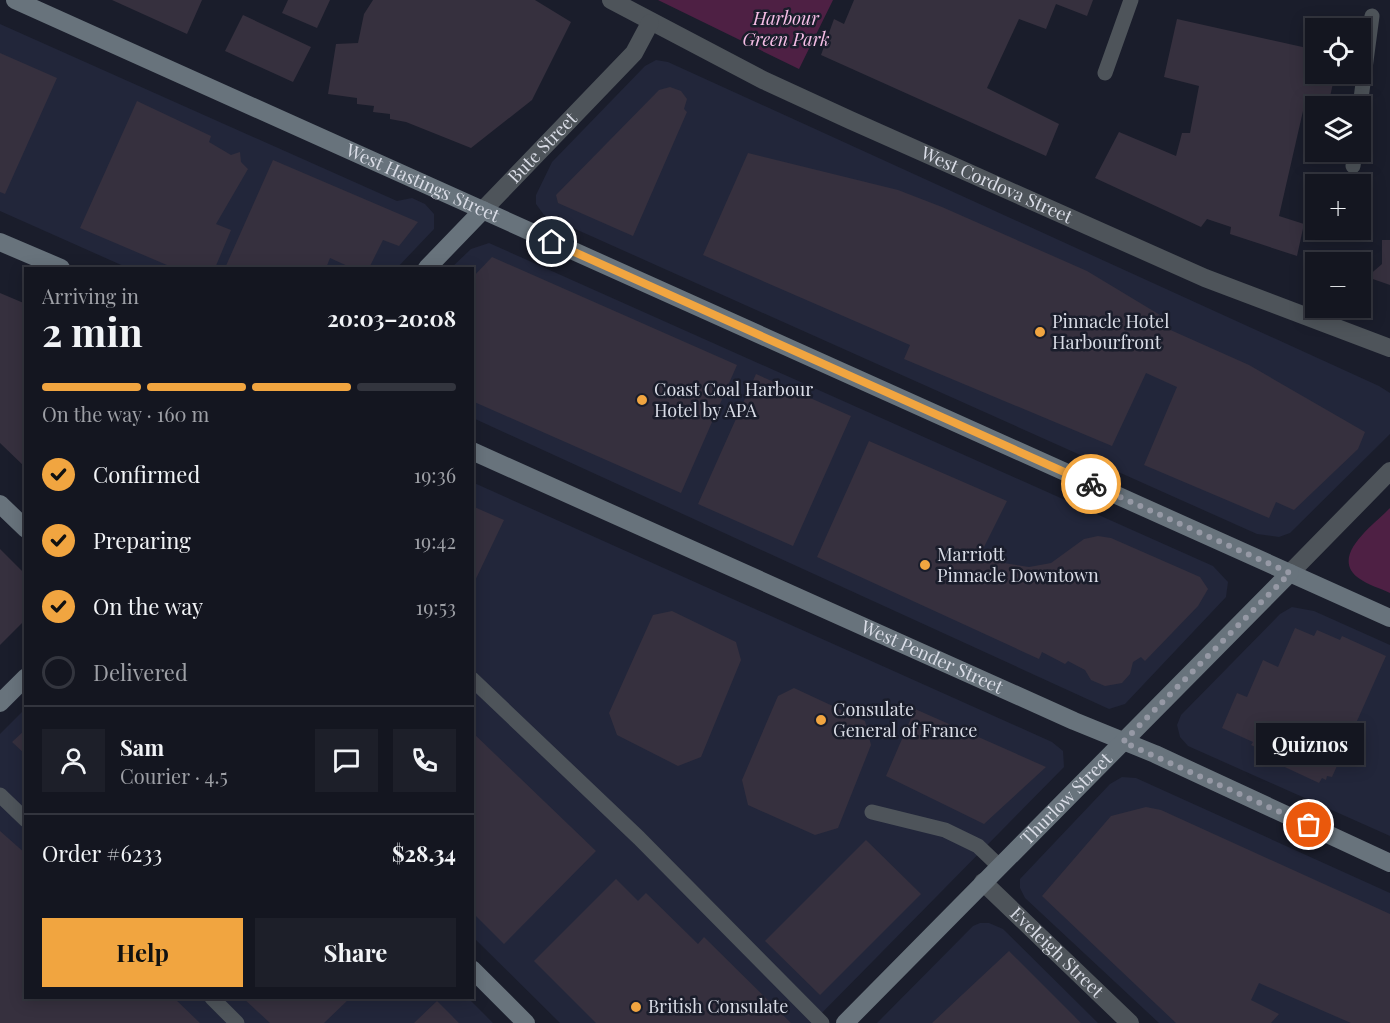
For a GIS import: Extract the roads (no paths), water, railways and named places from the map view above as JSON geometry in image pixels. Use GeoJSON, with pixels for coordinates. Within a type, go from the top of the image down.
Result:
{"type":"FeatureCollection","features":[{"type":"Feature","properties":{"kind":"street","name":"West Hastings Street"},"geometry":{"type":"LineString","coordinates":[[15,0],[1390,618]]}},
{"type":"Feature","properties":{"kind":"street","name":"West Cordova Street"},"geometry":{"type":"LineString","coordinates":[[611,0],[650,23],[796,95],[1184,268],[1390,348]]}},
{"type":"Feature","properties":{"kind":"street","name":"Bute Street"},"geometry":{"type":"LineString","coordinates":[[428,267],[634,53],[650,23]]}},
{"type":"Feature","properties":{"kind":"street"},"geometry":{"type":"LineString","coordinates":[[0,242],[59,267]]}},
{"type":"Feature","properties":{"kind":"street","name":"West Pender Street"},"geometry":{"type":"LineString","coordinates":[[474,452],[1390,863]]}},
{"type":"Feature","properties":{"kind":"street","name":"Thurlow Street"},"geometry":{"type":"LineString","coordinates":[[844,1023],[1390,471]]}},
{"type":"Feature","properties":{"kind":"street"},"geometry":{"type":"LineString","coordinates":[[0,504],[24,527]]}},
{"type":"Feature","properties":{"kind":"street"},"geometry":{"type":"LineString","coordinates":[[0,703],[24,679]]}},
{"type":"Feature","properties":{"kind":"street","name":"Eveleigh Street"},"geometry":{"type":"LineString","coordinates":[[983,882],[1130,1023]]}},
{"type":"Feature","properties":{"kind":"street"},"geometry":{"type":"LineString","coordinates":[[474,971],[526,1023]]}},
{"type":"Feature","properties":{"kind":"lane"},"geometry":{"type":"LineString","coordinates":[[1105,73],[1131,0]]}},
{"type":"Feature","properties":{"kind":"lane"},"geometry":{"type":"LineString","coordinates":[[1361,96],[1372,16]]}},
{"type":"Feature","properties":{"kind":"lane"},"geometry":{"type":"LineString","coordinates":[[474,681],[639,838],[822,1023]]}},
{"type":"Feature","properties":{"kind":"lane"},"geometry":{"type":"LineString","coordinates":[[0,795],[24,818]]}},
{"type":"Feature","properties":{"kind":"lane"},"geometry":{"type":"LineString","coordinates":[[872,812],[945,830],[978,846],[999,866]]}},
{"type":"Feature","properties":{"kind":"lane"},"geometry":{"type":"LineString","coordinates":[[213,999],[237,1023]]}},
{"type":"Feature","properties":{"kind":"place","name":"Pinnacle Hotel Harbourfront"},"geometry":{"type":"Point","coordinates":[1040,332]}},
{"type":"Feature","properties":{"kind":"place","name":"Coast Coal Harbour Hotel by APA"},"geometry":{"type":"Point","coordinates":[642,400]}},
{"type":"Feature","properties":{"kind":"place","name":"Marriott Pinnacle Downtown"},"geometry":{"type":"Point","coordinates":[925,565]}},
{"type":"Feature","properties":{"kind":"place","name":"Consulate General of France"},"geometry":{"type":"Point","coordinates":[821,720]}},
{"type":"Feature","properties":{"kind":"place","name":"Quiznos"},"geometry":{"type":"Point","coordinates":[1309,825]}},
{"type":"Feature","properties":{"kind":"place","name":"British Consulate"},"geometry":{"type":"Point","coordinates":[636,1007]}},
{"type":"Feature","properties":{"kind":"park label","name":"Harbour Green Park"},"geometry":{"type":"Point","coordinates":[786,29]}}]}
